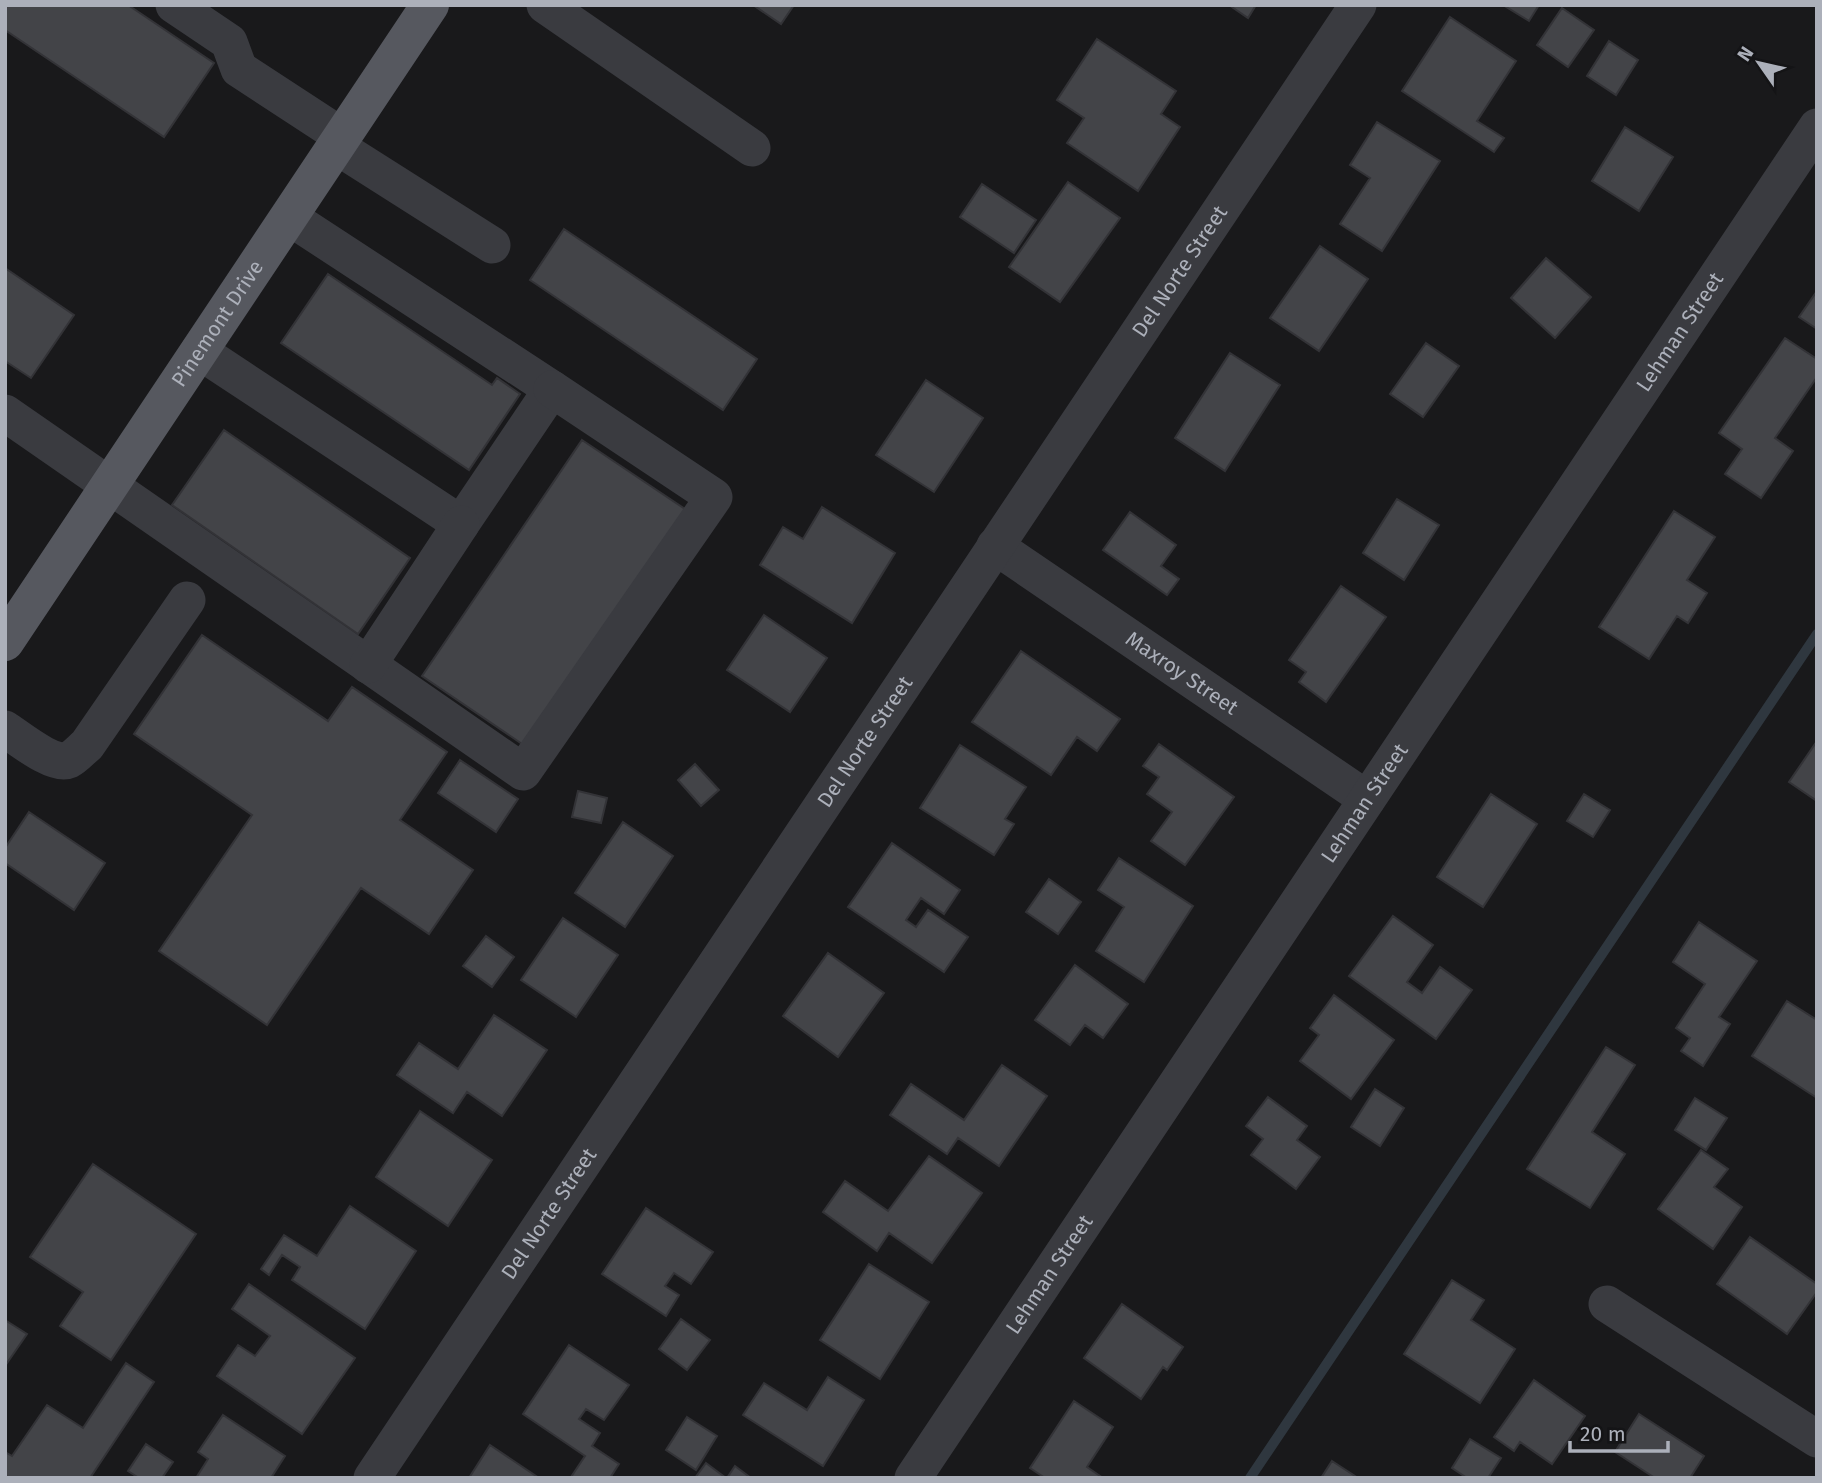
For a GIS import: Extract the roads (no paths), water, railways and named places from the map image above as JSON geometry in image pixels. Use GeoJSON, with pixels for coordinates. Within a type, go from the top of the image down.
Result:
{"type":"FeatureCollection","features":[{"type":"Feature","properties":{"kind":"main road","name":"Pinemont Drive"},"geometry":{"type":"LineString","coordinates":[[5,642],[430,5]]}},
{"type":"Feature","properties":{"kind":"street"},"geometry":{"type":"LineString","coordinates":[[174,5],[229,43],[239,69],[492,245]]}},
{"type":"Feature","properties":{"kind":"street"},"geometry":{"type":"LineString","coordinates":[[545,5],[752,148]]}},
{"type":"Feature","properties":{"kind":"street","name":"Del Norte Street"},"geometry":{"type":"LineString","coordinates":[[372,1478],[1358,5]]}},
{"type":"Feature","properties":{"kind":"street","name":"Lehman Street"},"geometry":{"type":"LineString","coordinates":[[913,1478],[1817,127]]}},
{"type":"Feature","properties":{"kind":"street"},"geometry":{"type":"LineString","coordinates":[[5,413],[523,772],[714,497],[289,217]]}},
{"type":"Feature","properties":{"kind":"street"},"geometry":{"type":"LineString","coordinates":[[199,351],[461,524]]}},
{"type":"Feature","properties":{"kind":"street"},"geometry":{"type":"LineString","coordinates":[[368,665],[552,389]]}},
{"type":"Feature","properties":{"kind":"street","name":"Maxroy Street"},"geometry":{"type":"LineString","coordinates":[[995,546],[1367,799]]}},
{"type":"Feature","properties":{"kind":"street"},"geometry":{"type":"LineString","coordinates":[[5,729],[59,762],[69,760],[87,745],[187,600]]}},
{"type":"Feature","properties":{"kind":"street"},"geometry":{"type":"LineString","coordinates":[[1607,1304],[1817,1439]]}},
{"type":"Feature","properties":{"kind":"waterway"},"geometry":{"type":"LineString","coordinates":[[1250,1478],[1817,634]]}}]}
